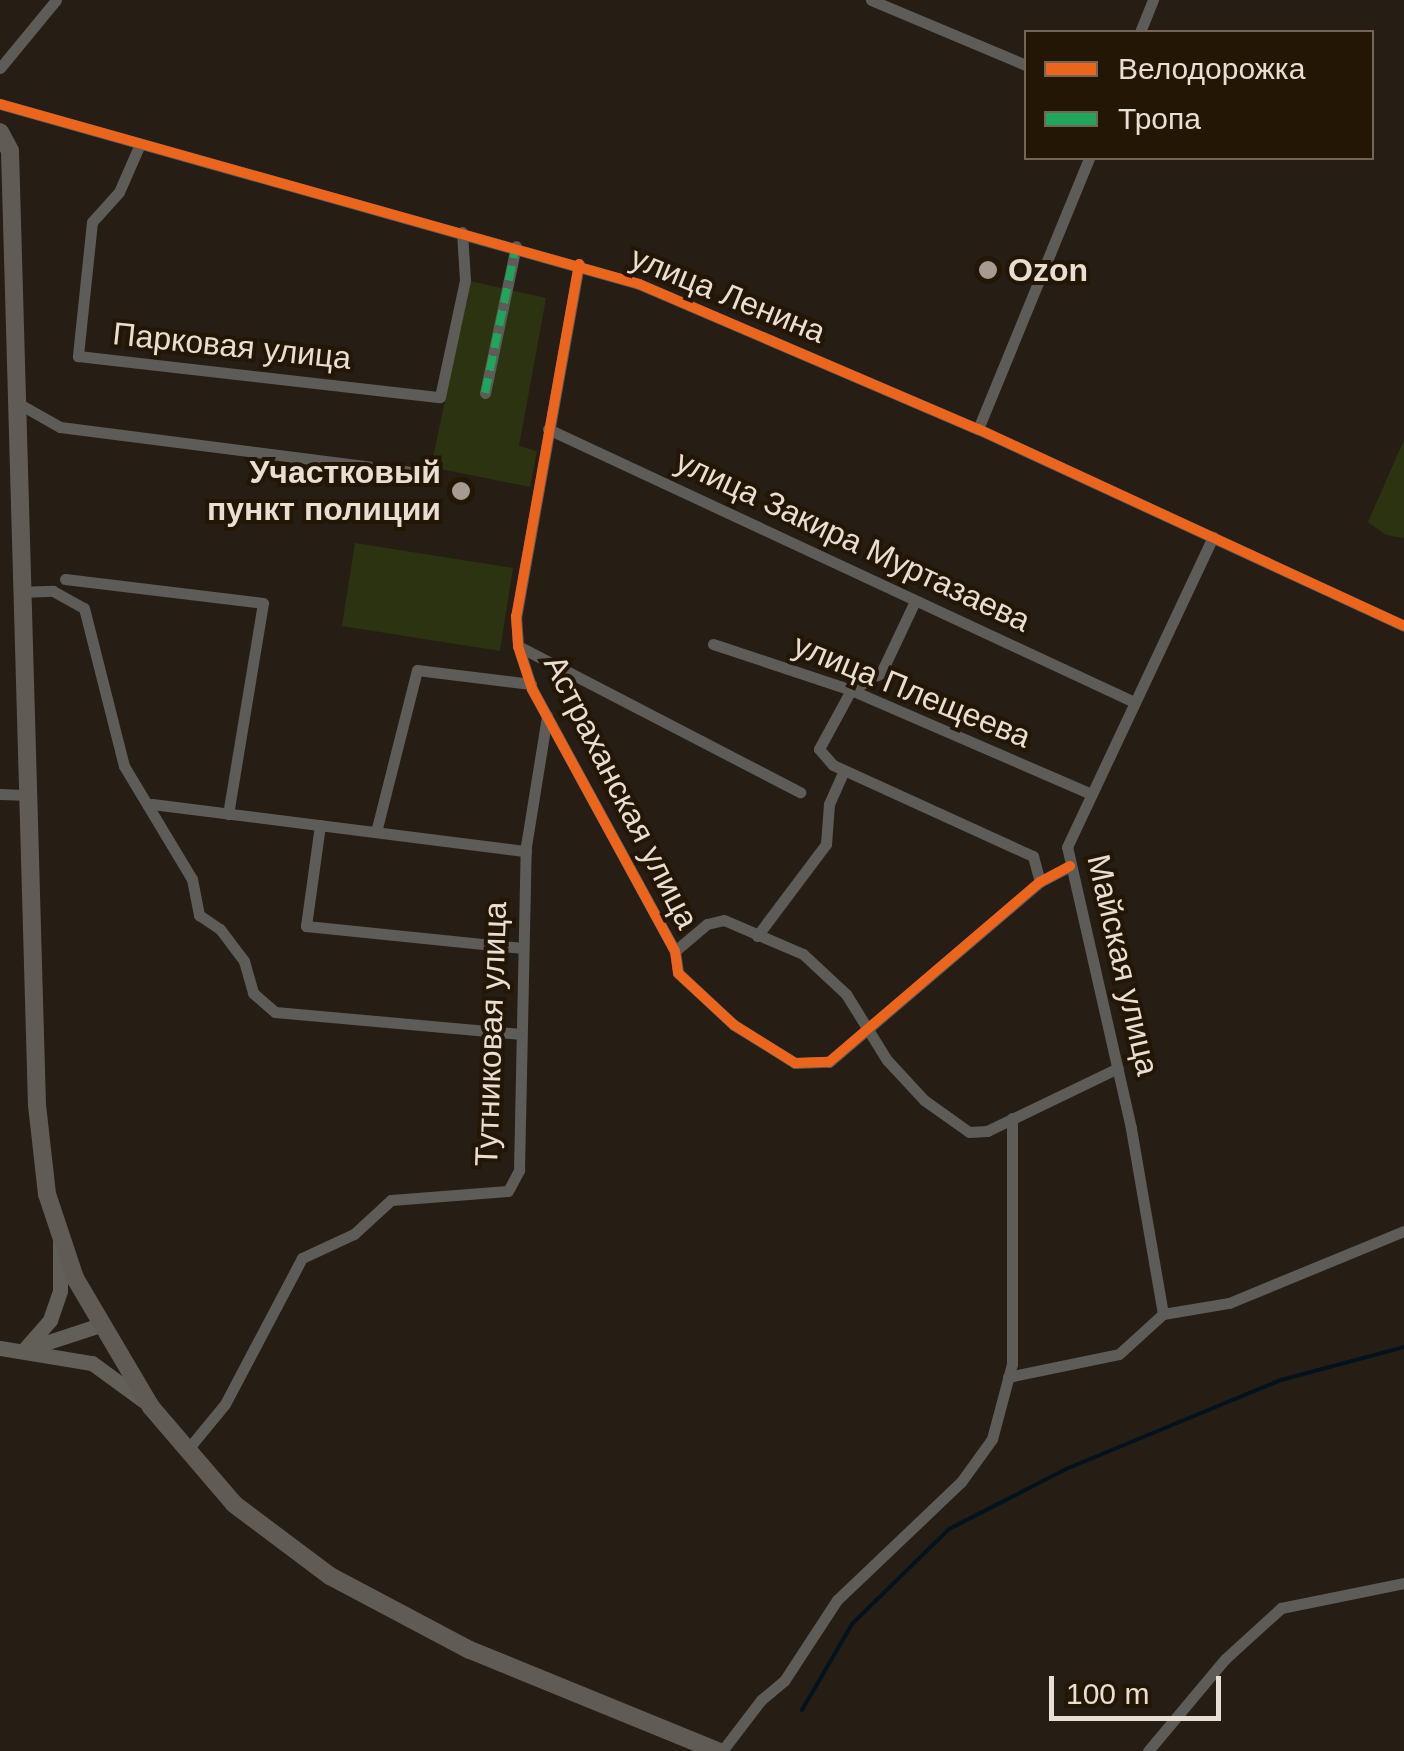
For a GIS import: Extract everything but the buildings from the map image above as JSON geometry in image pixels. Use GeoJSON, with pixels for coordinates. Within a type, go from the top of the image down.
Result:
{"type":"FeatureCollection","features":[{"type":"Feature","properties":{"kind":"main road"},"geometry":{"type":"LineString","coordinates":[[0,132],[10,151],[19,592],[38,1106],[60,1238],[60,1291],[50,1320],[24,1350]]}},
{"type":"Feature","properties":{"kind":"main road"},"geometry":{"type":"LineString","coordinates":[[60,1238],[100,1325],[151,1407],[234,1504],[330,1576],[470,1650],[720,1751]]}},
{"type":"Feature","properties":{"kind":"main road"},"geometry":{"type":"LineString","coordinates":[[24,1350],[100,1325]]}},
{"type":"Feature","properties":{"kind":"main road"},"geometry":{"type":"LineString","coordinates":[[0,1348],[92,1363],[151,1407]]}},
{"type":"Feature","properties":{"kind":"street"},"geometry":{"type":"LineString","coordinates":[[0,68],[56,0]]}},
{"type":"Feature","properties":{"kind":"street"},"geometry":{"type":"LineString","coordinates":[[871,0],[1024,64]]}},
{"type":"Feature","properties":{"kind":"street"},"geometry":{"type":"LineString","coordinates":[[1141,30],[1153,0]]}},
{"type":"Feature","properties":{"kind":"street","name":"улица Ленина"},"geometry":{"type":"LineString","coordinates":[[0,104],[579,264],[800,350],[1404,626]]}},
{"type":"Feature","properties":{"kind":"street","name":"Парковая улица"},"geometry":{"type":"LineString","coordinates":[[140,144],[118,192],[92,222],[78,356],[440,396],[465,280],[462,232]]}},
{"type":"Feature","properties":{"kind":"street"},"geometry":{"type":"LineString","coordinates":[[978,429],[1088,160]]}},
{"type":"Feature","properties":{"kind":"street"},"geometry":{"type":"LineString","coordinates":[[485,392],[516,246]]}},
{"type":"Feature","properties":{"kind":"street","name":"Астраханская улица"},"geometry":{"type":"LineString","coordinates":[[579,264],[516,616],[518,646],[530,684],[675,952],[678,973],[734,1025],[795,1063],[829,1062],[1040,882],[1070,866]]}},
{"type":"Feature","properties":{"kind":"street"},"geometry":{"type":"LineString","coordinates":[[14,401],[60,427],[430,474]]}},
{"type":"Feature","properties":{"kind":"street","name":"улица Закира Муртазаева"},"geometry":{"type":"LineString","coordinates":[[548,429],[1134,702]]}},
{"type":"Feature","properties":{"kind":"street","name":"Майская улица"},"geometry":{"type":"LineString","coordinates":[[1163,1314],[1118,1068],[1067,847],[1089,792],[1213,537]]}},
{"type":"Feature","properties":{"kind":"street"},"geometry":{"type":"LineString","coordinates":[[65,579],[263,603],[228,814]]}},
{"type":"Feature","properties":{"kind":"street"},"geometry":{"type":"LineString","coordinates":[[19,592],[53,591],[84,608],[124,766],[152,804],[192,879],[199,916],[220,929],[244,961],[253,993],[274,1012],[521,1034]]}},
{"type":"Feature","properties":{"kind":"street"},"geometry":{"type":"LineString","coordinates":[[915,601],[881,673],[851,690],[819,749],[844,770],[1033,856],[1040,882]]}},
{"type":"Feature","properties":{"kind":"street","name":"улица Плещеева"},"geometry":{"type":"LineString","coordinates":[[713,644],[851,690],[1089,792]]}},
{"type":"Feature","properties":{"kind":"street"},"geometry":{"type":"LineString","coordinates":[[518,646],[800,792]]}},
{"type":"Feature","properties":{"kind":"street"},"geometry":{"type":"LineString","coordinates":[[376,832],[417,670],[530,684]]}},
{"type":"Feature","properties":{"kind":"street","name":"Тутниковая улица"},"geometry":{"type":"LineString","coordinates":[[188,1450],[225,1404],[302,1258],[354,1234],[392,1200],[508,1191],[519,1170],[526,851],[547,716]]}},
{"type":"Feature","properties":{"kind":"street"},"geometry":{"type":"LineString","coordinates":[[757,936],[826,844],[829,804],[844,770]]}},
{"type":"Feature","properties":{"kind":"street"},"geometry":{"type":"LineString","coordinates":[[0,794],[25,795]]}},
{"type":"Feature","properties":{"kind":"street"},"geometry":{"type":"LineString","coordinates":[[152,804],[526,851]]}},
{"type":"Feature","properties":{"kind":"street"},"geometry":{"type":"LineString","coordinates":[[320,825],[306,926],[523,948]]}},
{"type":"Feature","properties":{"kind":"street"},"geometry":{"type":"LineString","coordinates":[[675,952],[707,924],[724,920],[803,954],[846,994],[868,1030],[924,1100],[969,1132],[1012,1118],[1118,1068]]}},
{"type":"Feature","properties":{"kind":"street"},"geometry":{"type":"LineString","coordinates":[[720,1751],[761,1700],[784,1681],[836,1600],[961,1482],[992,1439],[1008,1377],[1012,1118]]}},
{"type":"Feature","properties":{"kind":"street"},"geometry":{"type":"LineString","coordinates":[[1008,1377],[1118,1354],[1163,1314],[1228,1303],[1404,1231]]}},
{"type":"Feature","properties":{"kind":"street"},"geometry":{"type":"LineString","coordinates":[[1148,1751],[1225,1659],[1280,1608],[1404,1583]]}},
{"type":"Feature","properties":{"kind":"green space"},"geometry":{"type":"Polygon","coordinates":[[[470,281],[546,298],[519,446],[537,451],[530,487],[431,467],[470,281]]]}},
{"type":"Feature","properties":{"kind":"green space"},"geometry":{"type":"Polygon","coordinates":[[[1404,440],[1404,538],[1386,535],[1368,522],[1404,440]]]}},
{"type":"Feature","properties":{"kind":"green space"},"geometry":{"type":"Polygon","coordinates":[[[355,543],[513,568],[500,651],[342,626],[355,543]]]}},
{"type":"Feature","properties":{"kind":"waterway"},"geometry":{"type":"LineString","coordinates":[[802,1710],[852,1624],[949,1529],[1066,1469],[1281,1380],[1404,1347]]}},
{"type":"Feature","properties":{"kind":"marked path"},"geometry":{"type":"LineString","coordinates":[[485,393],[516,246]]}},
{"type":"Feature","properties":{"kind":"cycle path"},"geometry":{"type":"LineString","coordinates":[[0,104],[639,284],[978,429],[1404,626]]}},
{"type":"Feature","properties":{"kind":"cycle path"},"geometry":{"type":"LineString","coordinates":[[579,264],[516,616],[518,646],[532,689],[675,951],[678,973],[734,1025],[795,1063],[829,1062],[1040,882],[1070,866]]}},
{"type":"Feature","properties":{"kind":"place","name":"Ozon"},"geometry":{"type":"Point","coordinates":[988,270]}},
{"type":"Feature","properties":{"kind":"place","name":"Участковый пункт полиции"},"geometry":{"type":"Point","coordinates":[461,491]}}]}
